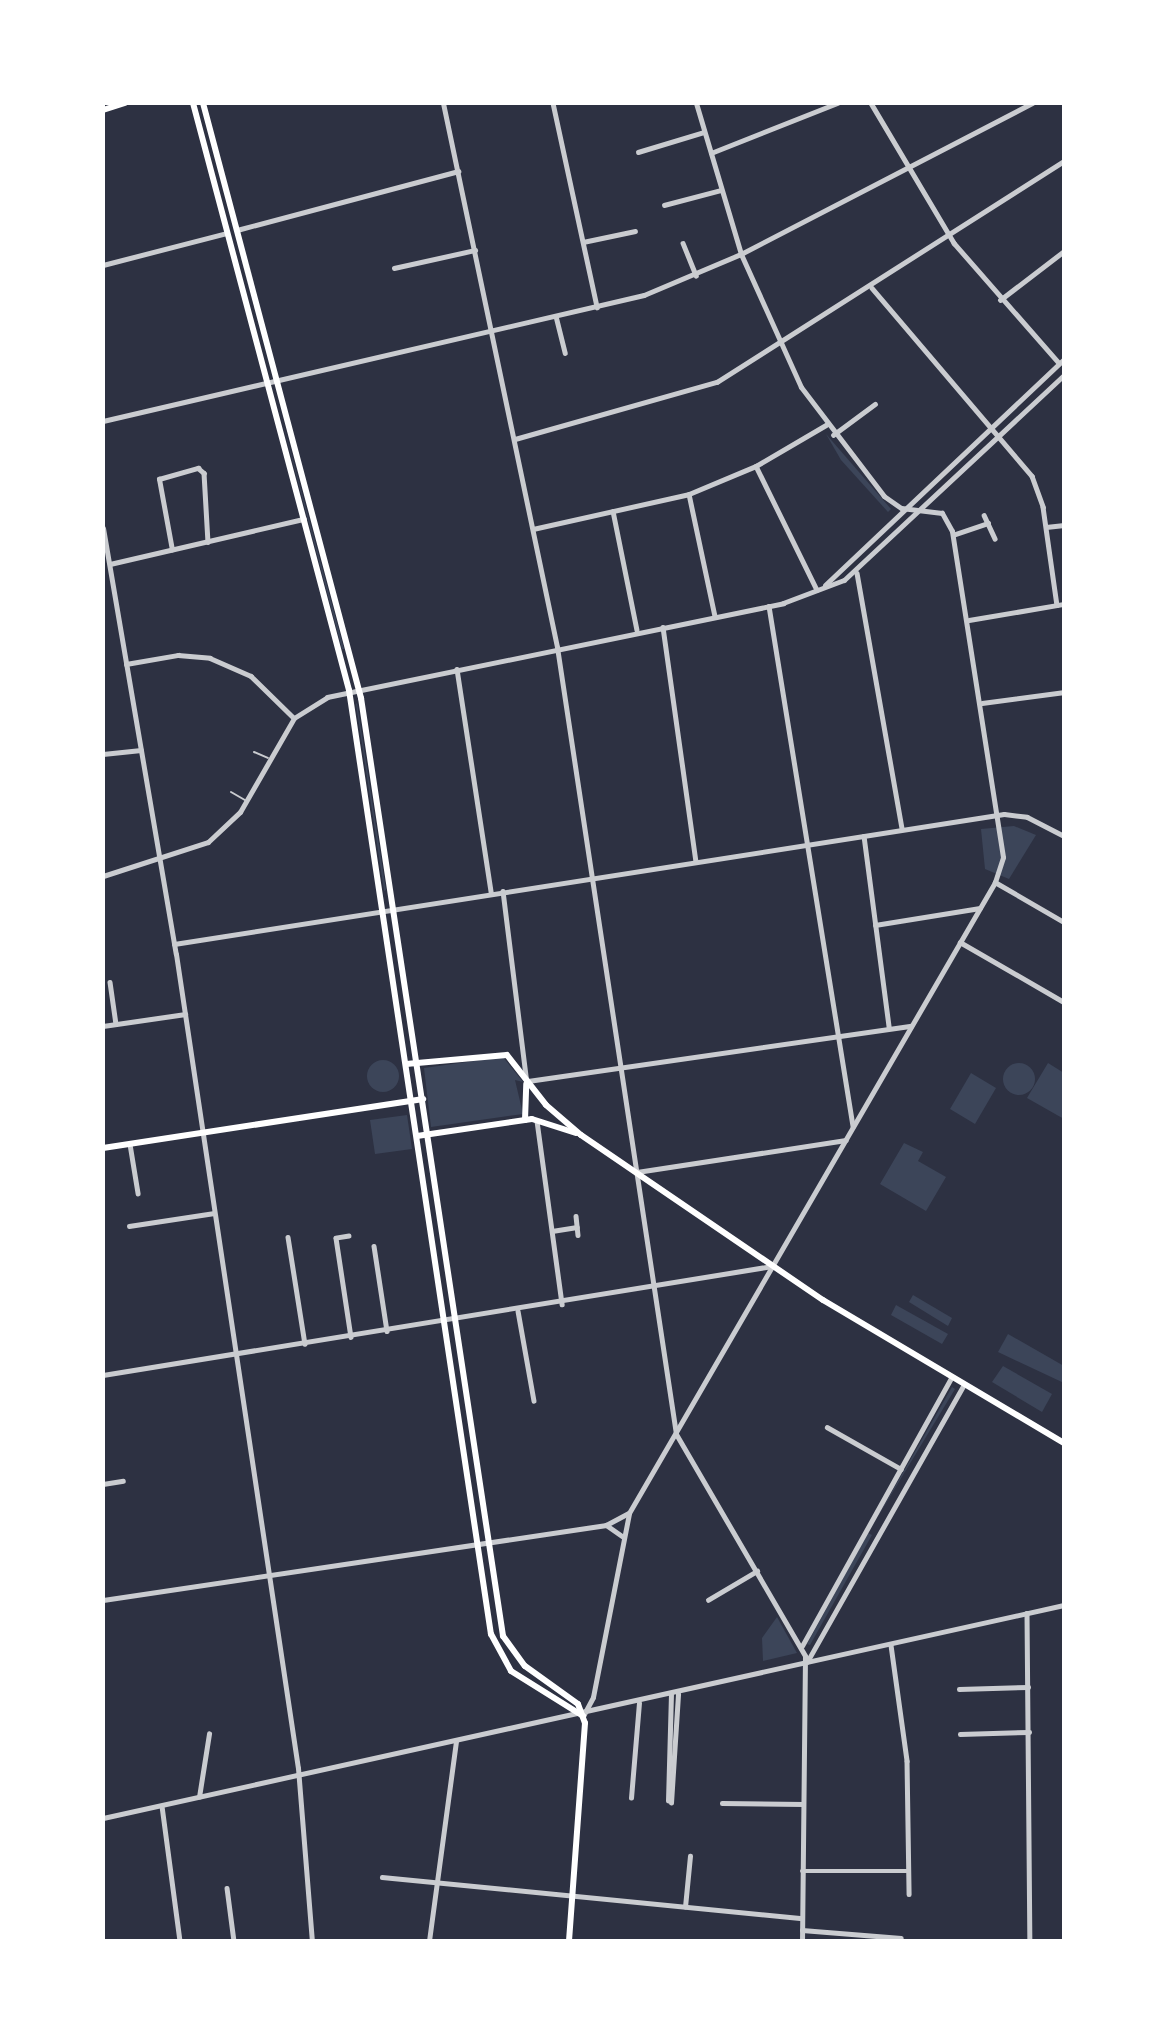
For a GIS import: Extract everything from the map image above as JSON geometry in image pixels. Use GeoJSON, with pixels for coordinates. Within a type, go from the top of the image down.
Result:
{"type":"FeatureCollection","features":[{"type":"Feature","properties":{"kind":"main road"},"geometry":{"type":"LineString","coordinates":[[103,110],[125,103]]}},
{"type":"Feature","properties":{"kind":"main road"},"geometry":{"type":"LineString","coordinates":[[193,103],[349,690],[478,1544],[501,1659],[537,1692],[583,1716]]}},
{"type":"Feature","properties":{"kind":"main road"},"geometry":{"type":"LineString","coordinates":[[203,103],[358,687],[423,1099],[488,1542],[507,1646],[578,1704],[583,1716],[569,1941]]}},
{"type":"Feature","properties":{"kind":"main road"},"geometry":{"type":"LineString","coordinates":[[406,1064],[499,1052],[516,1063],[527,1083],[581,1135],[773,1266],[1064,1443]]}},
{"type":"Feature","properties":{"kind":"main road"},"geometry":{"type":"LineString","coordinates":[[525,1120],[527,1083]]}},
{"type":"Feature","properties":{"kind":"main road"},"geometry":{"type":"LineString","coordinates":[[103,1148],[423,1099]]}},
{"type":"Feature","properties":{"kind":"main road"},"geometry":{"type":"LineString","coordinates":[[417,1136],[537,1119],[581,1135]]}},
{"type":"Feature","properties":{"kind":"street"},"geometry":{"type":"LineString","coordinates":[[443,103],[557,647],[676,1434],[802,1646],[802,1941]]}},
{"type":"Feature","properties":{"kind":"street"},"geometry":{"type":"LineString","coordinates":[[554,103],[597,307]]}},
{"type":"Feature","properties":{"kind":"street"},"geometry":{"type":"LineString","coordinates":[[696,103],[741,254],[779,348],[832,435],[884,496],[911,509],[942,513]]}},
{"type":"Feature","properties":{"kind":"street"},"geometry":{"type":"LineString","coordinates":[[711,152],[837,103]]}},
{"type":"Feature","properties":{"kind":"street"},"geometry":{"type":"LineString","coordinates":[[818,590],[911,509],[1062,364],[1000,300],[949,236],[905,168],[871,103]]}},
{"type":"Feature","properties":{"kind":"street"},"geometry":{"type":"LineString","coordinates":[[103,421],[597,307],[696,275],[1032,103]]}},
{"type":"Feature","properties":{"kind":"street"},"geometry":{"type":"LineString","coordinates":[[638,152],[704,132]]}},
{"type":"Feature","properties":{"kind":"street"},"geometry":{"type":"LineString","coordinates":[[515,439],[690,394],[779,348],[1064,161]]}},
{"type":"Feature","properties":{"kind":"street"},"geometry":{"type":"LineString","coordinates":[[237,230],[458,172]]}},
{"type":"Feature","properties":{"kind":"street"},"geometry":{"type":"LineString","coordinates":[[664,205],[721,190]]}},
{"type":"Feature","properties":{"kind":"street"},"geometry":{"type":"LineString","coordinates":[[583,242],[635,231]]}},
{"type":"Feature","properties":{"kind":"street"},"geometry":{"type":"LineString","coordinates":[[103,265],[227,233]]}},
{"type":"Feature","properties":{"kind":"street"},"geometry":{"type":"LineString","coordinates":[[683,243],[696,275]]}},
{"type":"Feature","properties":{"kind":"street"},"geometry":{"type":"LineString","coordinates":[[394,268],[475,250]]}},
{"type":"Feature","properties":{"kind":"street"},"geometry":{"type":"LineString","coordinates":[[1000,300],[1064,251]]}},
{"type":"Feature","properties":{"kind":"street"},"geometry":{"type":"LineString","coordinates":[[872,288],[992,429],[1001,435],[1032,476],[1046,527],[1057,605]]}},
{"type":"Feature","properties":{"kind":"street"},"geometry":{"type":"LineString","coordinates":[[556,316],[565,353]]}},
{"type":"Feature","properties":{"kind":"street"},"geometry":{"type":"LineString","coordinates":[[103,876],[208,842],[246,801],[268,758],[294,718],[349,690],[769,606],[818,590],[857,573],[1064,374]]}},
{"type":"Feature","properties":{"kind":"street"},"geometry":{"type":"LineString","coordinates":[[832,435],[875,404]]}},
{"type":"Feature","properties":{"kind":"street"},"geometry":{"type":"LineString","coordinates":[[533,528],[689,494],[756,466],[826,425]]}},
{"type":"Feature","properties":{"kind":"street"},"geometry":{"type":"LineString","coordinates":[[756,466],[818,590]]}},
{"type":"Feature","properties":{"kind":"street"},"geometry":{"type":"LineString","coordinates":[[172,550],[159,479],[198,468],[204,472],[208,542]]}},
{"type":"Feature","properties":{"kind":"street"},"geometry":{"type":"LineString","coordinates":[[689,494],[715,617]]}},
{"type":"Feature","properties":{"kind":"street"},"geometry":{"type":"LineString","coordinates":[[583,1716],[593,1697],[629,1513],[995,883],[1003,857],[1000,815],[969,621],[953,535],[942,513],[940,496]]}},
{"type":"Feature","properties":{"kind":"street"},"geometry":{"type":"LineString","coordinates":[[613,511],[637,631]]}},
{"type":"Feature","properties":{"kind":"street"},"geometry":{"type":"LineString","coordinates":[[984,515],[995,539]]}},
{"type":"Feature","properties":{"kind":"street"},"geometry":{"type":"LineString","coordinates":[[110,564],[304,519]]}},
{"type":"Feature","properties":{"kind":"street"},"geometry":{"type":"LineString","coordinates":[[953,535],[988,523]]}},
{"type":"Feature","properties":{"kind":"street"},"geometry":{"type":"LineString","coordinates":[[1046,527],[1064,526]]}},
{"type":"Feature","properties":{"kind":"street"},"geometry":{"type":"LineString","coordinates":[[103,528],[186,1014],[296,1776],[312,1941]]}},
{"type":"Feature","properties":{"kind":"street"},"geometry":{"type":"LineString","coordinates":[[857,573],[902,829]]}},
{"type":"Feature","properties":{"kind":"street"},"geometry":{"type":"LineString","coordinates":[[969,621],[1064,604]]}},
{"type":"Feature","properties":{"kind":"street"},"geometry":{"type":"LineString","coordinates":[[769,606],[854,1126]]}},
{"type":"Feature","properties":{"kind":"street"},"geometry":{"type":"LineString","coordinates":[[663,626],[696,861]]}},
{"type":"Feature","properties":{"kind":"street"},"geometry":{"type":"LineString","coordinates":[[126,664],[178,655],[210,658],[260,682],[294,718]]}},
{"type":"Feature","properties":{"kind":"street"},"geometry":{"type":"LineString","coordinates":[[456,668],[491,892]]}},
{"type":"Feature","properties":{"kind":"street"},"geometry":{"type":"LineString","coordinates":[[982,703],[1064,692]]}},
{"type":"Feature","properties":{"kind":"street"},"geometry":{"type":"LineString","coordinates":[[103,754],[142,750]]}},
{"type":"Feature","properties":{"kind":"street"},"geometry":{"type":"LineString","coordinates":[[174,944],[491,892],[1000,815],[1027,817],[1063,834]]}},
{"type":"Feature","properties":{"kind":"street"},"geometry":{"type":"LineString","coordinates":[[864,835],[889,1027]]}},
{"type":"Feature","properties":{"kind":"street"},"geometry":{"type":"LineString","coordinates":[[995,883],[1064,922]]}},
{"type":"Feature","properties":{"kind":"street"},"geometry":{"type":"LineString","coordinates":[[503,891],[527,1083],[889,1027],[911,1027]]}},
{"type":"Feature","properties":{"kind":"street"},"geometry":{"type":"LineString","coordinates":[[875,925],[979,908]]}},
{"type":"Feature","properties":{"kind":"street"},"geometry":{"type":"LineString","coordinates":[[960,942],[1064,1002]]}},
{"type":"Feature","properties":{"kind":"street"},"geometry":{"type":"LineString","coordinates":[[110,982],[116,1024]]}},
{"type":"Feature","properties":{"kind":"street"},"geometry":{"type":"LineString","coordinates":[[103,1026],[186,1014]]}},
{"type":"Feature","properties":{"kind":"street"},"geometry":{"type":"LineString","coordinates":[[537,1119],[562,1304]]}},
{"type":"Feature","properties":{"kind":"street"},"geometry":{"type":"LineString","coordinates":[[637,1172],[846,1140]]}},
{"type":"Feature","properties":{"kind":"street"},"geometry":{"type":"LineString","coordinates":[[130,1144],[138,1193]]}},
{"type":"Feature","properties":{"kind":"street"},"geometry":{"type":"LineString","coordinates":[[129,1226],[214,1213]]}},
{"type":"Feature","properties":{"kind":"street"},"geometry":{"type":"LineString","coordinates":[[576,1216],[578,1235]]}},
{"type":"Feature","properties":{"kind":"street"},"geometry":{"type":"LineString","coordinates":[[552,1231],[577,1227]]}},
{"type":"Feature","properties":{"kind":"street"},"geometry":{"type":"LineString","coordinates":[[349,1236],[336,1238],[351,1337]]}},
{"type":"Feature","properties":{"kind":"street"},"geometry":{"type":"LineString","coordinates":[[288,1237],[305,1344]]}},
{"type":"Feature","properties":{"kind":"street"},"geometry":{"type":"LineString","coordinates":[[374,1245],[387,1331]]}},
{"type":"Feature","properties":{"kind":"street"},"geometry":{"type":"LineString","coordinates":[[103,1375],[562,1304],[773,1266]]}},
{"type":"Feature","properties":{"kind":"street"},"geometry":{"type":"LineString","coordinates":[[518,1311],[534,1401]]}},
{"type":"Feature","properties":{"kind":"street"},"geometry":{"type":"LineString","coordinates":[[802,1646],[952,1377]]}},
{"type":"Feature","properties":{"kind":"street"},"geometry":{"type":"LineString","coordinates":[[804,1665],[964,1384]]}},
{"type":"Feature","properties":{"kind":"street"},"geometry":{"type":"LineString","coordinates":[[827,1427],[901,1469]]}},
{"type":"Feature","properties":{"kind":"street"},"geometry":{"type":"LineString","coordinates":[[103,1484],[123,1481]]}},
{"type":"Feature","properties":{"kind":"street"},"geometry":{"type":"LineString","coordinates":[[103,1600],[606,1525],[629,1513]]}},
{"type":"Feature","properties":{"kind":"street"},"geometry":{"type":"LineString","coordinates":[[875,1515],[887,1521]]}},
{"type":"Feature","properties":{"kind":"street"},"geometry":{"type":"LineString","coordinates":[[606,1525],[623,1537]]}},
{"type":"Feature","properties":{"kind":"street"},"geometry":{"type":"LineString","coordinates":[[708,1600],[758,1571]]}},
{"type":"Feature","properties":{"kind":"street"},"geometry":{"type":"LineString","coordinates":[[838,1580],[849,1587]]}},
{"type":"Feature","properties":{"kind":"street"},"geometry":{"type":"LineString","coordinates":[[103,1818],[583,1716],[1064,1605]]}},
{"type":"Feature","properties":{"kind":"street"},"geometry":{"type":"LineString","coordinates":[[1027,1613],[1030,1941]]}},
{"type":"Feature","properties":{"kind":"street"},"geometry":{"type":"LineString","coordinates":[[891,1645],[906,1749],[909,1894]]}},
{"type":"Feature","properties":{"kind":"street"},"geometry":{"type":"LineString","coordinates":[[959,1689],[1028,1687]]}},
{"type":"Feature","properties":{"kind":"street"},"geometry":{"type":"LineString","coordinates":[[669,1802],[675,1694]]}},
{"type":"Feature","properties":{"kind":"street"},"geometry":{"type":"LineString","coordinates":[[631,1798],[639,1703]]}},
{"type":"Feature","properties":{"kind":"street"},"geometry":{"type":"LineString","coordinates":[[960,1734],[1028,1732]]}},
{"type":"Feature","properties":{"kind":"street"},"geometry":{"type":"LineString","coordinates":[[199,1797],[209,1734]]}},
{"type":"Feature","properties":{"kind":"street"},"geometry":{"type":"LineString","coordinates":[[429,1941],[456,1741]]}},
{"type":"Feature","properties":{"kind":"street"},"geometry":{"type":"LineString","coordinates":[[722,1803],[803,1804]]}},
{"type":"Feature","properties":{"kind":"street"},"geometry":{"type":"LineString","coordinates":[[162,1806],[180,1941]]}},
{"type":"Feature","properties":{"kind":"street"},"geometry":{"type":"LineString","coordinates":[[685,1907],[690,1856]]}},
{"type":"Feature","properties":{"kind":"street"},"geometry":{"type":"LineString","coordinates":[[802,1871],[908,1871]]}},
{"type":"Feature","properties":{"kind":"street"},"geometry":{"type":"LineString","coordinates":[[382,1877],[802,1918]]}},
{"type":"Feature","properties":{"kind":"street"},"geometry":{"type":"LineString","coordinates":[[227,1888],[234,1941]]}},
{"type":"Feature","properties":{"kind":"street"},"geometry":{"type":"LineString","coordinates":[[802,1930],[901,1938]]}},
{"type":"Feature","properties":{"kind":"lane"},"geometry":{"type":"LineString","coordinates":[[254,752],[268,758]]}},
{"type":"Feature","properties":{"kind":"lane"},"geometry":{"type":"LineString","coordinates":[[231,792],[246,801]]}},
{"type":"Feature","properties":{"kind":"shaded area"},"geometry":{"type":"Polygon","coordinates":[[[276,397],[344,649],[342,649],[276,397]]]}},
{"type":"Feature","properties":{"kind":"shaded area"},"geometry":{"type":"Polygon","coordinates":[[[826,434],[891,509],[888,512],[841,460],[826,434]]]}},
{"type":"Feature","properties":{"kind":"shaded area"},"geometry":{"type":"Polygon","coordinates":[[[356,704],[386,890],[384,891],[356,704]]]}},
{"type":"Feature","properties":{"kind":"shaded area"},"geometry":{"type":"Polygon","coordinates":[[[1014,826],[1036,835],[1009,879],[985,869],[981,829],[1014,826]]]}},
{"type":"Feature","properties":{"kind":"shaded area"},"geometry":{"type":"Polygon","coordinates":[[[503,1057],[523,1082],[515,1080],[523,1114],[431,1127],[424,1068],[503,1057]]]}},
{"type":"Feature","properties":{"kind":"shaded area"},"geometry":{"type":"Polygon","coordinates":[[[383,1060],[394,1065],[399,1076],[394,1087],[383,1092],[372,1087],[367,1076],[372,1065],[383,1060]]]}},
{"type":"Feature","properties":{"kind":"shaded area"},"geometry":{"type":"Polygon","coordinates":[[[1019,1063],[1030,1068],[1035,1079],[1030,1090],[1019,1095],[1008,1090],[1003,1079],[1008,1068],[1019,1063]]]}},
{"type":"Feature","properties":{"kind":"shaded area"},"geometry":{"type":"Polygon","coordinates":[[[1048,1063],[1064,1073],[1064,1119],[1027,1098],[1048,1063]]]}},
{"type":"Feature","properties":{"kind":"shaded area"},"geometry":{"type":"Polygon","coordinates":[[[971,1073],[996,1088],[975,1124],[950,1109],[971,1073]]]}},
{"type":"Feature","properties":{"kind":"shaded area"},"geometry":{"type":"Polygon","coordinates":[[[407,1115],[412,1149],[375,1154],[370,1120],[407,1115]]]}},
{"type":"Feature","properties":{"kind":"shaded area"},"geometry":{"type":"Polygon","coordinates":[[[904,1143],[923,1152],[918,1161],[946,1177],[926,1211],[880,1184],[904,1143]]]}},
{"type":"Feature","properties":{"kind":"shaded area"},"geometry":{"type":"Polygon","coordinates":[[[913,1295],[952,1318],[948,1326],[909,1302],[913,1295]]]}},
{"type":"Feature","properties":{"kind":"shaded area"},"geometry":{"type":"Polygon","coordinates":[[[896,1305],[948,1334],[942,1344],[891,1315],[896,1305]]]}},
{"type":"Feature","properties":{"kind":"shaded area"},"geometry":{"type":"Polygon","coordinates":[[[1008,1334],[1064,1366],[1064,1383],[998,1352],[1008,1334]]]}},
{"type":"Feature","properties":{"kind":"shaded area"},"geometry":{"type":"Polygon","coordinates":[[[1003,1366],[1052,1394],[1042,1412],[992,1382],[1003,1366]]]}},
{"type":"Feature","properties":{"kind":"shaded area"},"geometry":{"type":"Polygon","coordinates":[[[952,1387],[955,1389],[874,1523],[952,1387]]]}},
{"type":"Feature","properties":{"kind":"shaded area"},"geometry":{"type":"Polygon","coordinates":[[[868,1533],[872,1535],[810,1645],[807,1644],[868,1533]]]}},
{"type":"Feature","properties":{"kind":"shaded area"},"geometry":{"type":"Polygon","coordinates":[[[777,1617],[797,1653],[763,1661],[762,1638],[777,1617]]]}}]}
